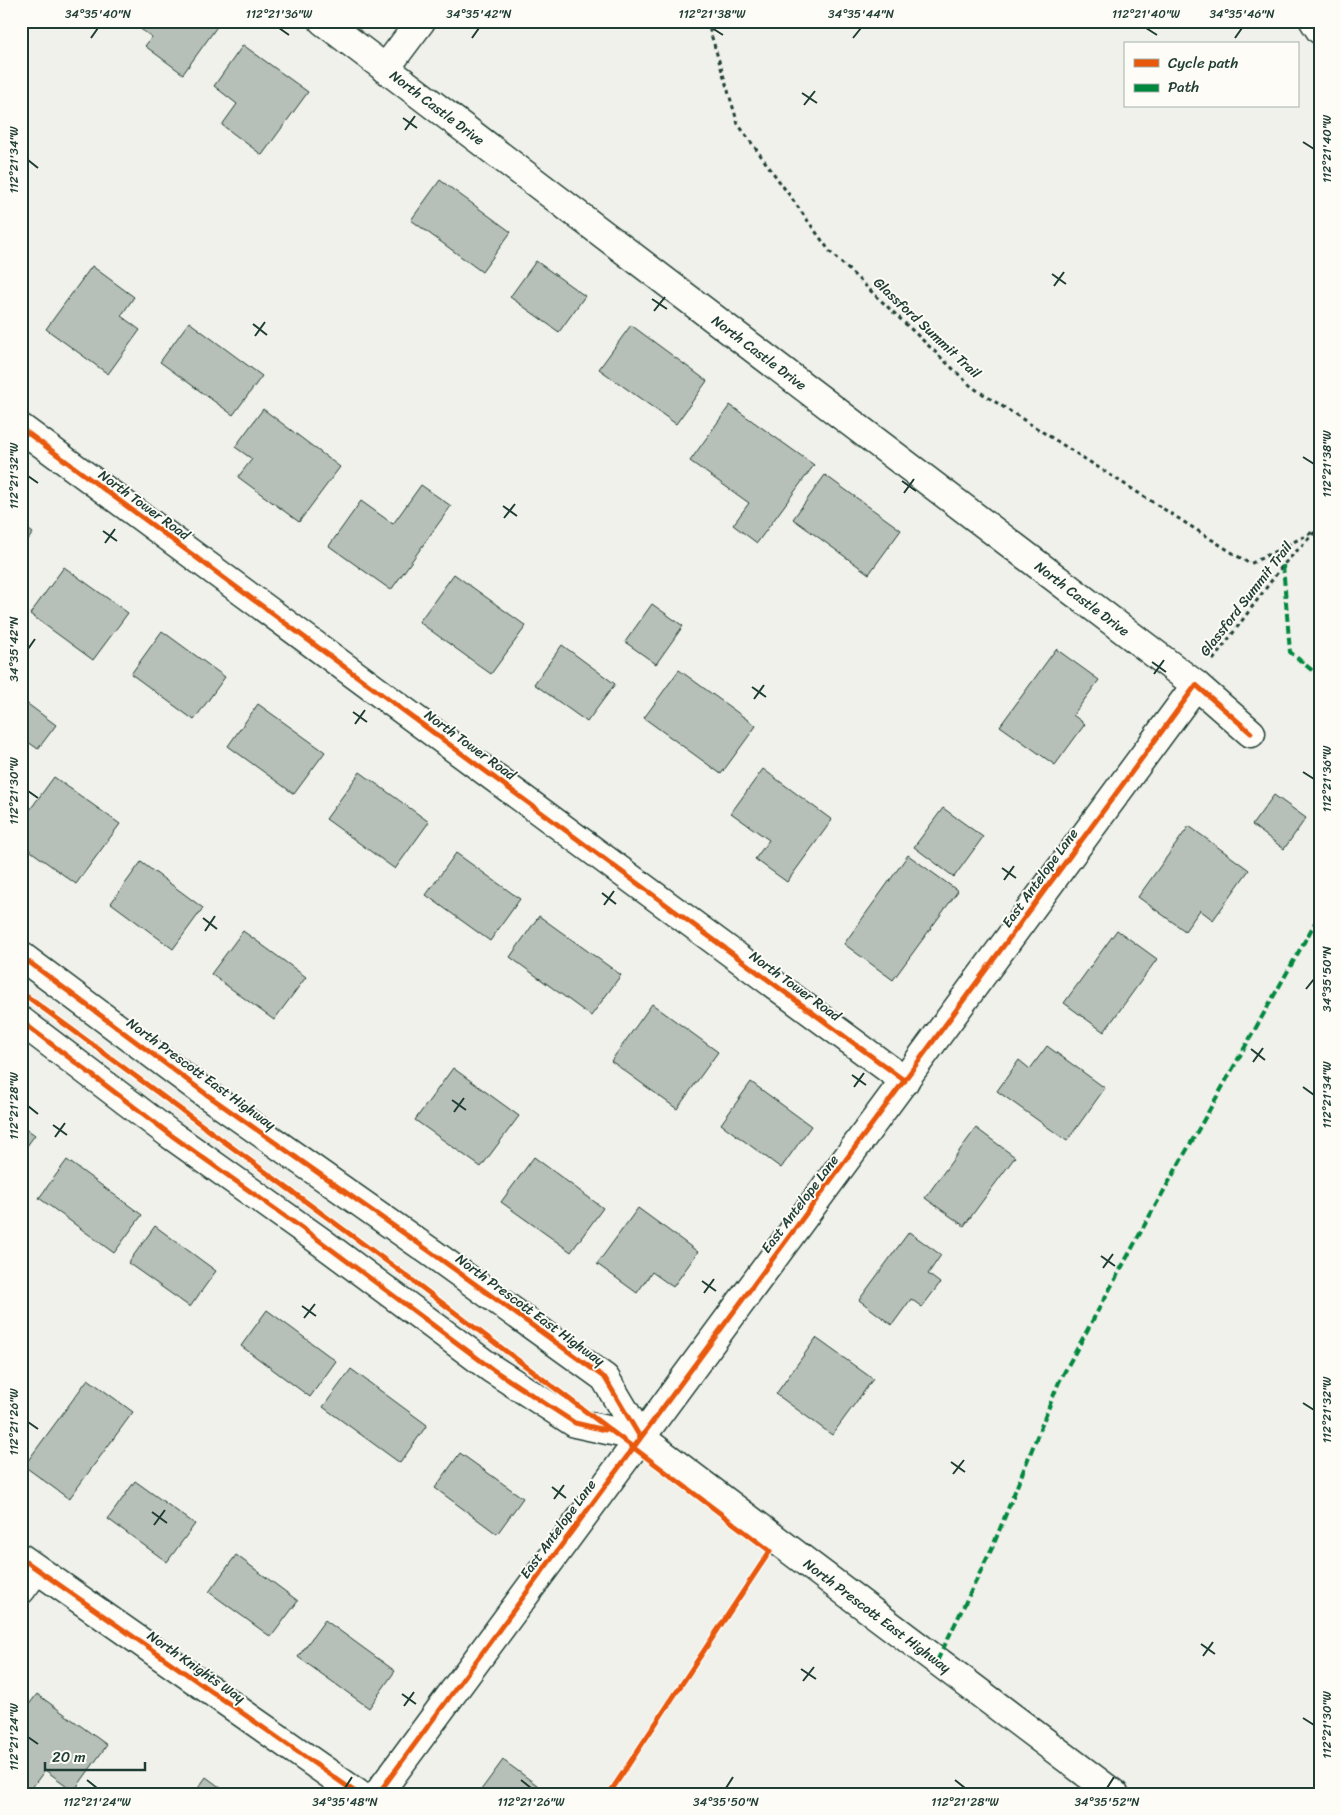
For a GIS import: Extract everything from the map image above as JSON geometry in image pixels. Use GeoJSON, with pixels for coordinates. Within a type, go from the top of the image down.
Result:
{"type":"FeatureCollection","features":[{"type":"Feature","properties":{"kind":"street","name":"North Castle Drive"},"geometry":{"type":"LineString","coordinates":[[323,21],[1196,685]]}},
{"type":"Feature","properties":{"kind":"street"},"geometry":{"type":"LineString","coordinates":[[385,69],[421,21]]}},
{"type":"Feature","properties":{"kind":"street"},"geometry":{"type":"LineString","coordinates":[[1314,21],[1320,30]]}},
{"type":"Feature","properties":{"kind":"street","name":"North Tower Road"},"geometry":{"type":"LineString","coordinates":[[21,428],[905,1081]]}},
{"type":"Feature","properties":{"kind":"street"},"geometry":{"type":"LineString","coordinates":[[1196,685],[1251,733]]}},
{"type":"Feature","properties":{"kind":"street","name":"East Antelope Lane"},"geometry":{"type":"LineString","coordinates":[[378,1794],[1196,685]]}},
{"type":"Feature","properties":{"kind":"street","name":"North Prescott East Highway"},"geometry":{"type":"LineString","coordinates":[[21,956],[206,1094],[432,1253],[605,1378],[640,1437],[1114,1794]]}},
{"type":"Feature","properties":{"kind":"street","name":"North Prescott East Highway"},"geometry":{"type":"LineString","coordinates":[[21,1021],[172,1135],[320,1241],[492,1369],[575,1423],[640,1437]]}},
{"type":"Feature","properties":{"kind":"street","name":"North Knights Way"},"geometry":{"type":"LineString","coordinates":[[26,1573],[358,1794]]}},
{"type":"Feature","properties":{"kind":"building"},"geometry":{"type":"Polygon","coordinates":[[[129,21],[221,21],[183,74],[145,46],[152,37],[129,21]]]}},
{"type":"Feature","properties":{"kind":"building"},"geometry":{"type":"Polygon","coordinates":[[[243,45],[308,92],[262,155],[222,125],[237,104],[214,86],[243,45]]]}},
{"type":"Feature","properties":{"kind":"building"},"geometry":{"type":"Polygon","coordinates":[[[440,180],[511,232],[482,272],[411,220],[440,180]]]}},
{"type":"Feature","properties":{"kind":"building"},"geometry":{"type":"Polygon","coordinates":[[[21,253],[29,259],[21,270],[21,253]]]}},
{"type":"Feature","properties":{"kind":"building"},"geometry":{"type":"Polygon","coordinates":[[[536,261],[585,296],[559,332],[510,297],[536,261]]]}},
{"type":"Feature","properties":{"kind":"building"},"geometry":{"type":"Polygon","coordinates":[[[92,266],[134,297],[121,316],[140,330],[108,374],[46,329],[92,266]]]}},
{"type":"Feature","properties":{"kind":"building"},"geometry":{"type":"Polygon","coordinates":[[[189,322],[262,376],[233,415],[160,362],[189,322]]]}},
{"type":"Feature","properties":{"kind":"building"},"geometry":{"type":"Polygon","coordinates":[[[631,325],[707,381],[676,424],[599,369],[631,325]]]}},
{"type":"Feature","properties":{"kind":"building"},"geometry":{"type":"Polygon","coordinates":[[[730,405],[814,465],[757,543],[733,525],[749,503],[690,461],[730,405]]]}},
{"type":"Feature","properties":{"kind":"building"},"geometry":{"type":"Polygon","coordinates":[[[263,409],[340,467],[299,522],[238,477],[252,459],[235,447],[263,409]]]}},
{"type":"Feature","properties":{"kind":"building"},"geometry":{"type":"Polygon","coordinates":[[[825,475],[901,530],[869,574],[793,519],[825,475]]]}},
{"type":"Feature","properties":{"kind":"building"},"geometry":{"type":"Polygon","coordinates":[[[421,485],[451,506],[391,590],[329,546],[361,501],[393,524],[421,485]]]}},
{"type":"Feature","properties":{"kind":"building"},"geometry":{"type":"Polygon","coordinates":[[[21,524],[33,533],[21,549],[21,524]]]}},
{"type":"Feature","properties":{"kind":"building"},"geometry":{"type":"Polygon","coordinates":[[[64,567],[128,613],[93,660],[30,614],[64,567]]]}},
{"type":"Feature","properties":{"kind":"building"},"geometry":{"type":"Polygon","coordinates":[[[454,574],[526,626],[491,674],[419,622],[454,574]]]}},
{"type":"Feature","properties":{"kind":"building"},"geometry":{"type":"Polygon","coordinates":[[[652,604],[683,626],[656,664],[625,642],[652,604]]]}},
{"type":"Feature","properties":{"kind":"building"},"geometry":{"type":"Polygon","coordinates":[[[162,631],[225,677],[194,720],[131,674],[162,631]]]}},
{"type":"Feature","properties":{"kind":"building"},"geometry":{"type":"Polygon","coordinates":[[[562,645],[615,684],[587,722],[534,684],[562,645]]]}},
{"type":"Feature","properties":{"kind":"building"},"geometry":{"type":"Polygon","coordinates":[[[1056,649],[1099,680],[1073,715],[1085,724],[1055,765],[1000,726],[1056,649]]]}},
{"type":"Feature","properties":{"kind":"building"},"geometry":{"type":"Polygon","coordinates":[[[679,670],[756,726],[721,774],[644,718],[679,670]]]}},
{"type":"Feature","properties":{"kind":"building"},"geometry":{"type":"Polygon","coordinates":[[[25,702],[56,725],[38,749],[21,737],[21,707],[25,702]]]}},
{"type":"Feature","properties":{"kind":"building"},"geometry":{"type":"Polygon","coordinates":[[[258,704],[325,752],[294,794],[228,746],[258,704]]]}},
{"type":"Feature","properties":{"kind":"building"},"geometry":{"type":"Polygon","coordinates":[[[763,769],[832,820],[787,882],[755,859],[769,840],[731,813],[763,769]]]}},
{"type":"Feature","properties":{"kind":"building"},"geometry":{"type":"Polygon","coordinates":[[[360,772],[429,822],[395,869],[326,819],[360,772]]]}},
{"type":"Feature","properties":{"kind":"building"},"geometry":{"type":"Polygon","coordinates":[[[54,777],[120,824],[76,884],[21,844],[21,822],[54,777]]]}},
{"type":"Feature","properties":{"kind":"building"},"geometry":{"type":"Polygon","coordinates":[[[1274,795],[1306,818],[1284,849],[1252,825],[1274,795]]]}},
{"type":"Feature","properties":{"kind":"building"},"geometry":{"type":"Polygon","coordinates":[[[943,808],[983,837],[954,877],[914,847],[943,808]]]}},
{"type":"Feature","properties":{"kind":"building"},"geometry":{"type":"Polygon","coordinates":[[[1189,826],[1249,870],[1213,920],[1200,910],[1185,931],[1138,897],[1189,826]]]}},
{"type":"Feature","properties":{"kind":"building"},"geometry":{"type":"Polygon","coordinates":[[[456,853],[520,899],[490,941],[426,895],[456,853]]]}},
{"type":"Feature","properties":{"kind":"building"},"geometry":{"type":"Polygon","coordinates":[[[908,855],[958,891],[893,980],[844,944],[908,855]]]}},
{"type":"Feature","properties":{"kind":"building"},"geometry":{"type":"Polygon","coordinates":[[[141,862],[203,908],[173,949],[111,903],[141,862]]]}},
{"type":"Feature","properties":{"kind":"building"},"geometry":{"type":"Polygon","coordinates":[[[539,916],[621,975],[591,1016],[510,957],[539,916]]]}},
{"type":"Feature","properties":{"kind":"building"},"geometry":{"type":"Polygon","coordinates":[[[1117,930],[1157,959],[1104,1032],[1064,1003],[1117,930]]]}},
{"type":"Feature","properties":{"kind":"building"},"geometry":{"type":"Polygon","coordinates":[[[243,931],[306,977],[274,1020],[211,974],[243,931]]]}},
{"type":"Feature","properties":{"kind":"building"},"geometry":{"type":"Polygon","coordinates":[[[652,1004],[718,1052],[677,1109],[611,1061],[652,1004]]]}},
{"type":"Feature","properties":{"kind":"building"},"geometry":{"type":"Polygon","coordinates":[[[1047,1046],[1105,1088],[1067,1141],[997,1091],[1019,1060],[1030,1069],[1047,1046]]]}},
{"type":"Feature","properties":{"kind":"building"},"geometry":{"type":"Polygon","coordinates":[[[453,1068],[519,1116],[481,1167],[415,1120],[453,1068]]]}},
{"type":"Feature","properties":{"kind":"building"},"geometry":{"type":"Polygon","coordinates":[[[751,1082],[811,1126],[781,1168],[721,1124],[751,1082]]]}},
{"type":"Feature","properties":{"kind":"building"},"geometry":{"type":"Polygon","coordinates":[[[21,1125],[35,1135],[21,1154],[21,1125]]]}},
{"type":"Feature","properties":{"kind":"building"},"geometry":{"type":"Polygon","coordinates":[[[976,1128],[1015,1157],[964,1226],[925,1198],[976,1128]]]}},
{"type":"Feature","properties":{"kind":"building"},"geometry":{"type":"Polygon","coordinates":[[[534,1157],[603,1208],[571,1252],[501,1202],[534,1157]]]}},
{"type":"Feature","properties":{"kind":"building"},"geometry":{"type":"Polygon","coordinates":[[[67,1160],[142,1215],[114,1253],[39,1198],[67,1160]]]}},
{"type":"Feature","properties":{"kind":"building"},"geometry":{"type":"Polygon","coordinates":[[[638,1208],[698,1252],[673,1287],[652,1272],[637,1293],[597,1264],[638,1208]]]}},
{"type":"Feature","properties":{"kind":"building"},"geometry":{"type":"Polygon","coordinates":[[[155,1226],[216,1271],[190,1307],[128,1263],[155,1226]]]}},
{"type":"Feature","properties":{"kind":"building"},"geometry":{"type":"Polygon","coordinates":[[[909,1232],[941,1255],[928,1274],[940,1283],[922,1307],[911,1299],[892,1325],[859,1300],[909,1232]]]}},
{"type":"Feature","properties":{"kind":"building"},"geometry":{"type":"Polygon","coordinates":[[[267,1310],[336,1361],[310,1397],[241,1346],[267,1310]]]}},
{"type":"Feature","properties":{"kind":"building"},"geometry":{"type":"Polygon","coordinates":[[[816,1338],[873,1379],[832,1435],[776,1394],[816,1338]]]}},
{"type":"Feature","properties":{"kind":"building"},"geometry":{"type":"Polygon","coordinates":[[[351,1369],[427,1425],[400,1463],[323,1407],[351,1369]]]}},
{"type":"Feature","properties":{"kind":"building"},"geometry":{"type":"Polygon","coordinates":[[[88,1379],[133,1412],[69,1499],[24,1466],[88,1379]]]}},
{"type":"Feature","properties":{"kind":"building"},"geometry":{"type":"Polygon","coordinates":[[[460,1453],[523,1498],[497,1534],[435,1488],[460,1453]]]}},
{"type":"Feature","properties":{"kind":"building"},"geometry":{"type":"Polygon","coordinates":[[[135,1481],[195,1524],[167,1562],[108,1519],[135,1481]]]}},
{"type":"Feature","properties":{"kind":"building"},"geometry":{"type":"Polygon","coordinates":[[[236,1555],[298,1601],[271,1637],[209,1592],[236,1555]]]}},
{"type":"Feature","properties":{"kind":"building"},"geometry":{"type":"Polygon","coordinates":[[[325,1620],[395,1671],[369,1708],[298,1657],[325,1620]]]}},
{"type":"Feature","properties":{"kind":"building"},"geometry":{"type":"Polygon","coordinates":[[[37,1694],[107,1745],[74,1791],[45,1770],[28,1793],[21,1788],[21,1715],[37,1694]]]}},
{"type":"Feature","properties":{"kind":"building"},"geometry":{"type":"Polygon","coordinates":[[[503,1760],[541,1788],[537,1794],[478,1794],[503,1760]]]}},
{"type":"Feature","properties":{"kind":"building"},"geometry":{"type":"Polygon","coordinates":[[[206,1777],[229,1794],[194,1794],[206,1777]]]}},
{"type":"Feature","properties":{"kind":"marked path"},"geometry":{"type":"LineString","coordinates":[[1283,565],[1290,652],[1320,677]]}},
{"type":"Feature","properties":{"kind":"marked path"},"geometry":{"type":"LineString","coordinates":[[937,1661],[993,1546],[1059,1382],[1149,1217],[1320,914]]}},
{"type":"Feature","properties":{"kind":"cycle path"},"geometry":{"type":"LineString","coordinates":[[21,428],[905,1081]]}},
{"type":"Feature","properties":{"kind":"cycle path"},"geometry":{"type":"LineString","coordinates":[[378,1794],[1196,685],[1251,733]]}},
{"type":"Feature","properties":{"kind":"cycle path"},"geometry":{"type":"LineString","coordinates":[[21,956],[206,1094],[432,1253],[605,1378],[640,1437]]}},
{"type":"Feature","properties":{"kind":"cycle path"},"geometry":{"type":"LineString","coordinates":[[21,992],[404,1274],[770,1551],[609,1794]]}},
{"type":"Feature","properties":{"kind":"cycle path"},"geometry":{"type":"LineString","coordinates":[[21,1021],[171,1135],[320,1241],[492,1369],[575,1423],[605,1430]]}},
{"type":"Feature","properties":{"kind":"cycle path"},"geometry":{"type":"LineString","coordinates":[[21,1558],[358,1794]]}}]}
